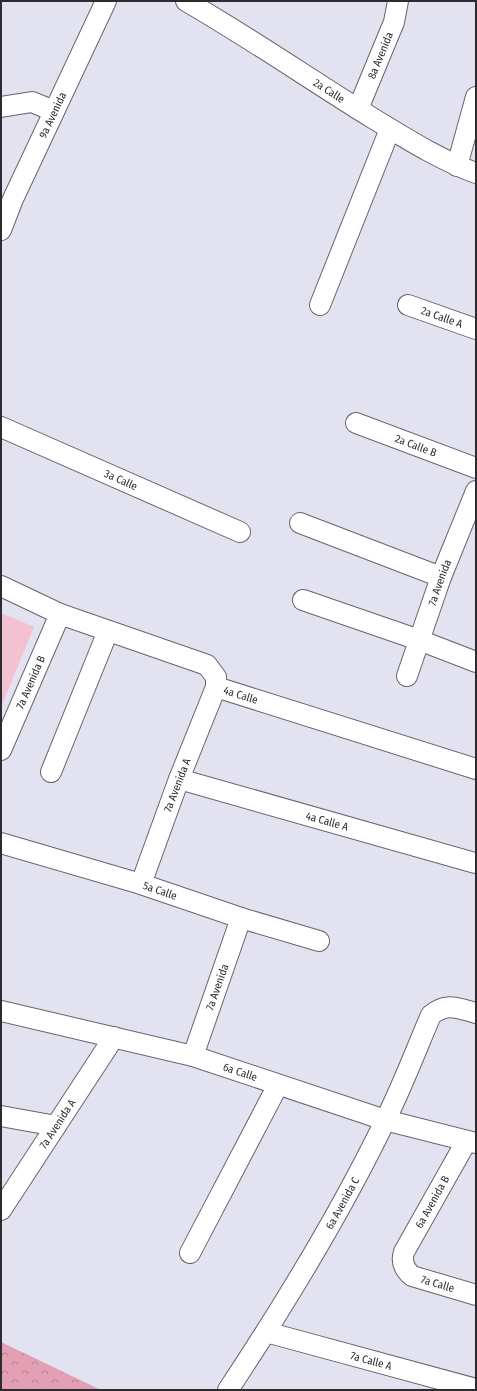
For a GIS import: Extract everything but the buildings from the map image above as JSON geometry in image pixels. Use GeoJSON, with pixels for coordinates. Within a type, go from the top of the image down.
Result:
{"type":"FeatureCollection","features":[{"type":"Feature","properties":{"kind":"street","name":"9a Avenida"},"geometry":{"type":"LineString","coordinates":[[1,230],[7,196],[54,111],[106,1]]}},
{"type":"Feature","properties":{"kind":"street","name":"2a Calle"},"geometry":{"type":"LineString","coordinates":[[186,1],[390,128],[457,166],[476,173]]}},
{"type":"Feature","properties":{"kind":"street","name":"8a Avenida"},"geometry":{"type":"LineString","coordinates":[[358,109],[394,22],[398,1]]}},
{"type":"Feature","properties":{"kind":"street"},"geometry":{"type":"LineString","coordinates":[[457,166],[476,97]]}},
{"type":"Feature","properties":{"kind":"street"},"geometry":{"type":"LineString","coordinates":[[1,107],[32,102],[54,111]]}},
{"type":"Feature","properties":{"kind":"street"},"geometry":{"type":"LineString","coordinates":[[320,305],[390,128]]}},
{"type":"Feature","properties":{"kind":"street","name":"2a Calle A"},"geometry":{"type":"LineString","coordinates":[[408,304],[476,328]]}},
{"type":"Feature","properties":{"kind":"street","name":"2a Calle B"},"geometry":{"type":"LineString","coordinates":[[356,423],[476,468]]}},
{"type":"Feature","properties":{"kind":"street","name":"3a Calle"},"geometry":{"type":"LineString","coordinates":[[1,428],[240,532]]}},
{"type":"Feature","properties":{"kind":"street","name":"7a Avenida"},"geometry":{"type":"LineString","coordinates":[[406,676],[441,577],[476,491]]}},
{"type":"Feature","properties":{"kind":"street"},"geometry":{"type":"LineString","coordinates":[[300,523],[441,577]]}},
{"type":"Feature","properties":{"kind":"street","name":"4a Calle"},"geometry":{"type":"LineString","coordinates":[[1,586],[60,614],[207,665],[214,673],[216,687],[476,770]]}},
{"type":"Feature","properties":{"kind":"street"},"geometry":{"type":"LineString","coordinates":[[303,600],[420,640],[476,662]]}},
{"type":"Feature","properties":{"kind":"street","name":"7a Avenida B"},"geometry":{"type":"LineString","coordinates":[[1,750],[60,614]]}},
{"type":"Feature","properties":{"kind":"street"},"geometry":{"type":"LineString","coordinates":[[51,772],[108,631]]}},
{"type":"Feature","properties":{"kind":"street","name":"7a Avenida A"},"geometry":{"type":"LineString","coordinates":[[141,884],[178,779],[216,687]]}},
{"type":"Feature","properties":{"kind":"street","name":"4a Calle A"},"geometry":{"type":"LineString","coordinates":[[178,779],[475,863]]}},
{"type":"Feature","properties":{"kind":"street","name":"5a Calle"},"geometry":{"type":"LineString","coordinates":[[1,842],[141,884],[241,918],[319,941]]}},
{"type":"Feature","properties":{"kind":"street","name":"7a Avenida"},"geometry":{"type":"LineString","coordinates":[[193,1056],[241,918]]}},
{"type":"Feature","properties":{"kind":"street","name":"6a Avenida C"},"geometry":{"type":"LineString","coordinates":[[228,1390],[266,1332],[340,1207],[385,1120],[431,1015],[439,1008],[449,1006],[476,1013]]}},
{"type":"Feature","properties":{"kind":"street","name":"6a Calle"},"geometry":{"type":"LineString","coordinates":[[1,1011],[193,1056],[385,1120],[471,1142]]}},
{"type":"Feature","properties":{"kind":"street","name":"7a Avenida A"},"geometry":{"type":"LineString","coordinates":[[1,1210],[114,1037]]}},
{"type":"Feature","properties":{"kind":"street"},"geometry":{"type":"LineString","coordinates":[[190,1253],[278,1085]]}},
{"type":"Feature","properties":{"kind":"street"},"geometry":{"type":"LineString","coordinates":[[1,1116],[56,1126]]}},
{"type":"Feature","properties":{"kind":"street","name":"6a Avenida B"},"geometry":{"type":"LineString","coordinates":[[404,1265],[404,1252],[471,1142]]}},
{"type":"Feature","properties":{"kind":"street","name":"7a Calle"},"geometry":{"type":"LineString","coordinates":[[404,1265],[412,1276],[476,1295]]}},
{"type":"Feature","properties":{"kind":"street","name":"7a Calle A"},"geometry":{"type":"LineString","coordinates":[[266,1332],[476,1389]]}},
{"type":"Feature","properties":{"kind":"shaded area"},"geometry":{"type":"Polygon","coordinates":[[[1,613],[34,627],[1,707],[1,613]]]}},
{"type":"Feature","properties":{"kind":"green space"},"geometry":{"type":"Polygon","coordinates":[[[1,1342],[101,1390],[1,1390],[1,1342]]]}}]}
